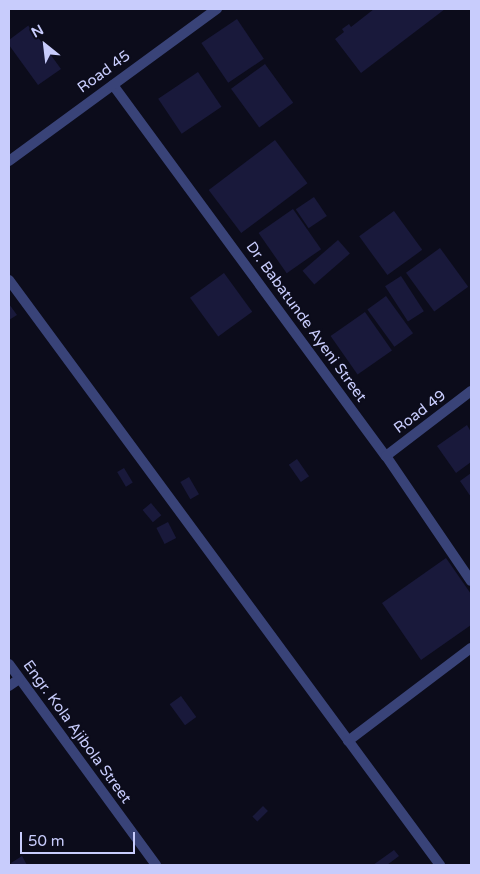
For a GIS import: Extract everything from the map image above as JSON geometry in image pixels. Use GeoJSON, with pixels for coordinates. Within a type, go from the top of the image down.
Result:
{"type":"FeatureCollection","features":[{"type":"Feature","properties":{"kind":"street","name":"Road 45"},"geometry":{"type":"LineString","coordinates":[[9,161],[217,9]]}},
{"type":"Feature","properties":{"kind":"street","name":"Dr. Babatunde Ayeni Street"},"geometry":{"type":"LineString","coordinates":[[113,85],[386,456],[471,581]]}},
{"type":"Feature","properties":{"kind":"street"},"geometry":{"type":"LineString","coordinates":[[9,280],[440,865]]}},
{"type":"Feature","properties":{"kind":"street","name":"Road 49"},"geometry":{"type":"LineString","coordinates":[[386,456],[471,391]]}},
{"type":"Feature","properties":{"kind":"street"},"geometry":{"type":"LineString","coordinates":[[348,741],[471,648]]}},
{"type":"Feature","properties":{"kind":"street","name":"Engr. Kola Ajibola Street"},"geometry":{"type":"LineString","coordinates":[[9,664],[156,865]]}},
{"type":"Feature","properties":{"kind":"street"},"geometry":{"type":"LineString","coordinates":[[9,686],[19,679]]}},
{"type":"Feature","properties":{"kind":"building"},"geometry":{"type":"Polygon","coordinates":[[[374,9],[445,9],[361,73],[335,39],[344,32],[342,29],[349,24],[351,27],[374,9]]]}},
{"type":"Feature","properties":{"kind":"building"},"geometry":{"type":"Polygon","coordinates":[[[237,19],[264,59],[228,83],[201,43],[237,19]]]}},
{"type":"Feature","properties":{"kind":"building"},"geometry":{"type":"Polygon","coordinates":[[[29,25],[61,69],[38,85],[9,45],[9,40],[29,25]]]}},
{"type":"Feature","properties":{"kind":"building"},"geometry":{"type":"Polygon","coordinates":[[[265,64],[293,103],[259,128],[231,89],[265,64]]]}},
{"type":"Feature","properties":{"kind":"building"},"geometry":{"type":"Polygon","coordinates":[[[198,72],[221,107],[182,134],[158,99],[198,72]]]}},
{"type":"Feature","properties":{"kind":"building"},"geometry":{"type":"Polygon","coordinates":[[[275,140],[307,183],[241,233],[209,190],[275,140]]]}},
{"type":"Feature","properties":{"kind":"building"},"geometry":{"type":"Polygon","coordinates":[[[314,197],[327,216],[309,228],[296,209],[314,197]]]}},
{"type":"Feature","properties":{"kind":"building"},"geometry":{"type":"Polygon","coordinates":[[[293,209],[321,249],[287,273],[259,233],[293,209]]]}},
{"type":"Feature","properties":{"kind":"building"},"geometry":{"type":"Polygon","coordinates":[[[394,211],[422,250],[387,275],[359,236],[394,211]]]}},
{"type":"Feature","properties":{"kind":"building"},"geometry":{"type":"Polygon","coordinates":[[[338,240],[350,254],[314,284],[303,271],[338,240]]]}},
{"type":"Feature","properties":{"kind":"building"},"geometry":{"type":"Polygon","coordinates":[[[440,248],[468,287],[434,312],[406,273],[440,248]]]}},
{"type":"Feature","properties":{"kind":"building"},"geometry":{"type":"Polygon","coordinates":[[[224,273],[252,312],[218,337],[190,298],[224,273]]]}},
{"type":"Feature","properties":{"kind":"building"},"geometry":{"type":"Polygon","coordinates":[[[401,276],[424,311],[408,322],[385,286],[401,276]]]}},
{"type":"Feature","properties":{"kind":"building"},"geometry":{"type":"Polygon","coordinates":[[[386,296],[413,333],[394,347],[367,310],[386,296]]]}},
{"type":"Feature","properties":{"kind":"building"},"geometry":{"type":"Polygon","coordinates":[[[9,304],[17,315],[9,320],[9,304]]]}},
{"type":"Feature","properties":{"kind":"building"},"geometry":{"type":"Polygon","coordinates":[[[365,312],[392,351],[358,375],[331,336],[365,312]]]}},
{"type":"Feature","properties":{"kind":"building"},"geometry":{"type":"Polygon","coordinates":[[[467,425],[471,432],[471,462],[456,473],[437,446],[467,425]]]}},
{"type":"Feature","properties":{"kind":"building"},"geometry":{"type":"Polygon","coordinates":[[[297,459],[309,476],[301,482],[289,465],[297,459]]]}},
{"type":"Feature","properties":{"kind":"building"},"geometry":{"type":"Polygon","coordinates":[[[124,468],[133,483],[126,487],[117,472],[124,468]]]}},
{"type":"Feature","properties":{"kind":"building"},"geometry":{"type":"Polygon","coordinates":[[[471,473],[471,497],[460,481],[471,473]]]}},
{"type":"Feature","properties":{"kind":"building"},"geometry":{"type":"Polygon","coordinates":[[[189,477],[199,494],[190,499],[180,482],[189,477]]]}},
{"type":"Feature","properties":{"kind":"building"},"geometry":{"type":"Polygon","coordinates":[[[151,503],[161,515],[153,522],[143,510],[151,503]]]}},
{"type":"Feature","properties":{"kind":"building"},"geometry":{"type":"Polygon","coordinates":[[[168,522],[176,538],[165,544],[156,528],[168,522]]]}},
{"type":"Feature","properties":{"kind":"building"},"geometry":{"type":"Polygon","coordinates":[[[446,558],[471,594],[471,625],[421,660],[382,603],[446,558]]]}},
{"type":"Feature","properties":{"kind":"building"},"geometry":{"type":"Polygon","coordinates":[[[181,696],[196,717],[185,725],[170,704],[181,696]]]}},
{"type":"Feature","properties":{"kind":"building"},"geometry":{"type":"Polygon","coordinates":[[[263,806],[268,811],[257,822],[252,817],[263,806]]]}},
{"type":"Feature","properties":{"kind":"building"},"geometry":{"type":"Polygon","coordinates":[[[394,850],[399,856],[387,865],[373,865],[394,850]]]}},
{"type":"Feature","properties":{"kind":"building"},"geometry":{"type":"Polygon","coordinates":[[[22,856],[27,865],[12,865],[11,863],[22,856]]]}}]}
